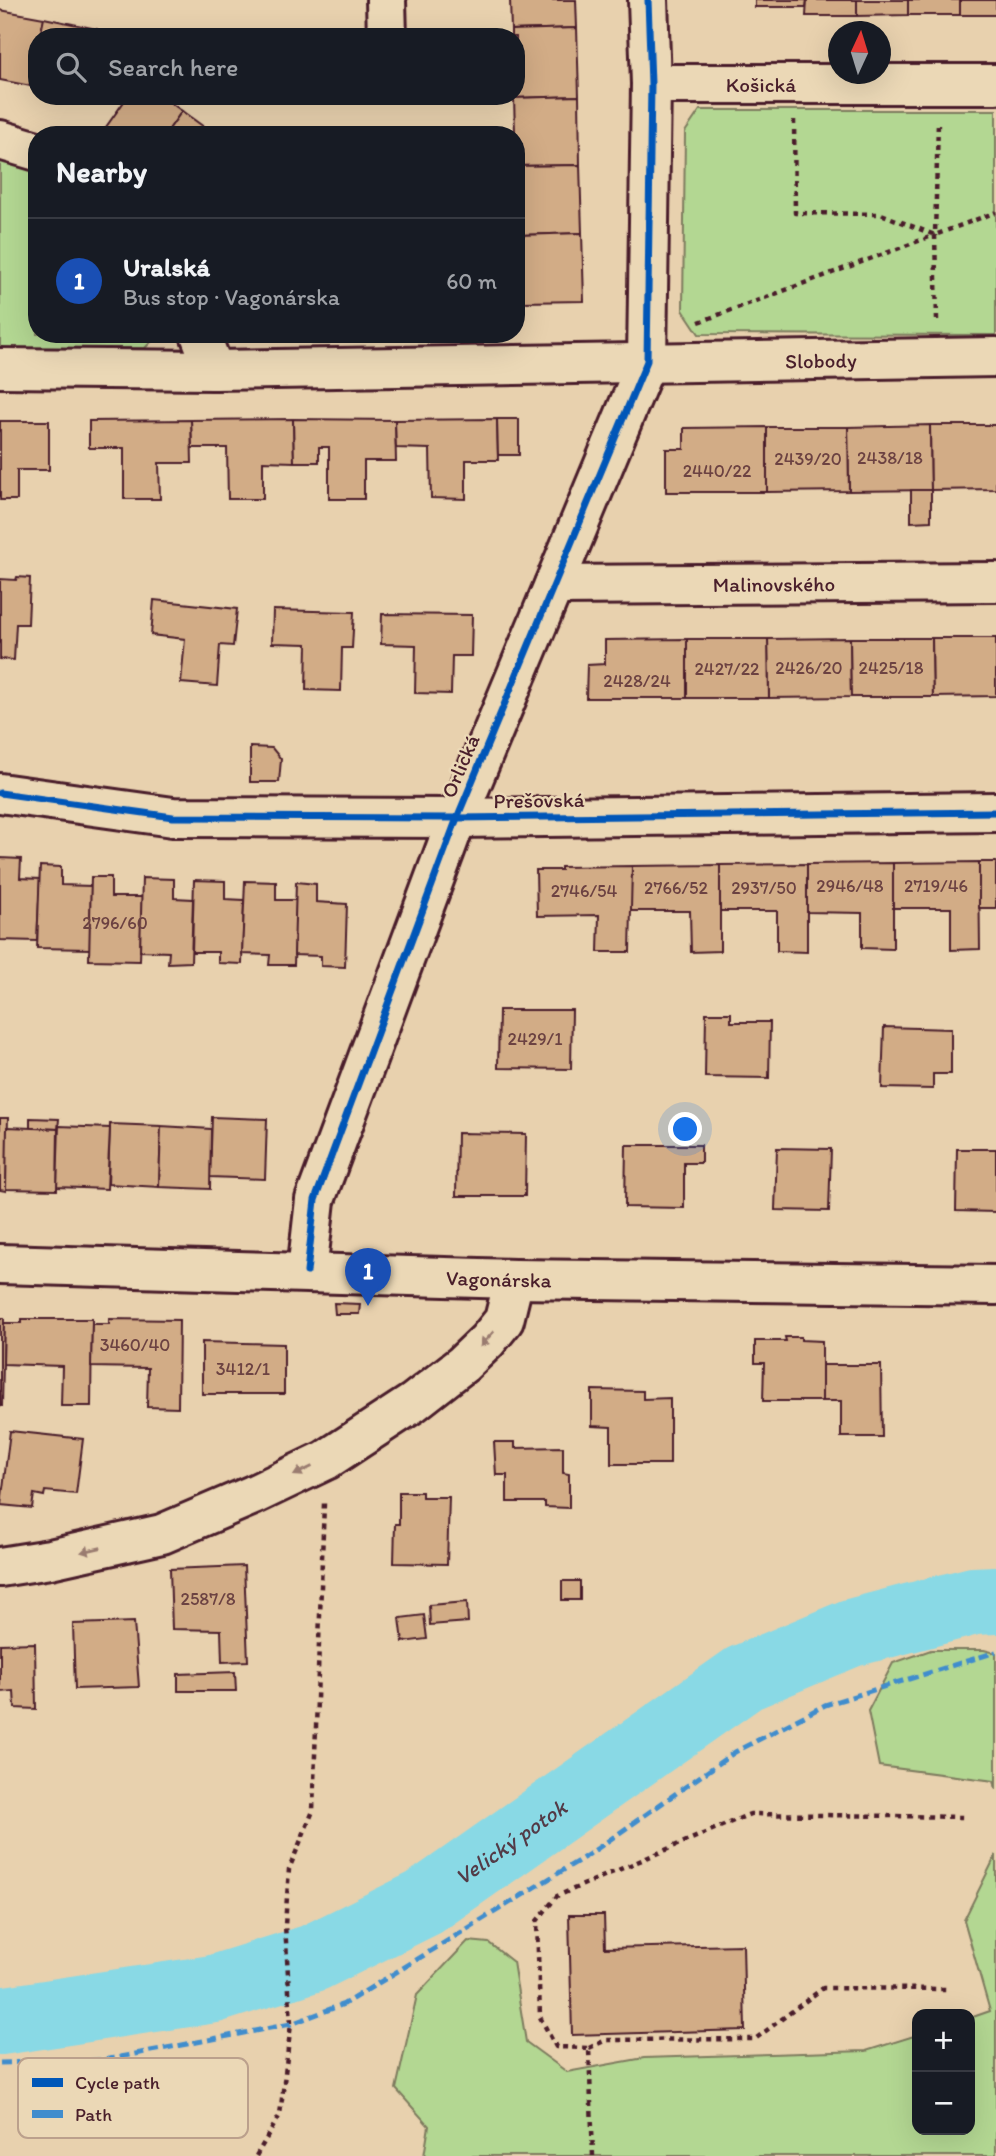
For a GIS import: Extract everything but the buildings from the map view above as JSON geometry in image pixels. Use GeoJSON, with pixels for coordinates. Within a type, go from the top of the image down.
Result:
{"type":"FeatureCollection","features":[{"type":"Feature","properties":{"kind":"street"},"geometry":{"type":"LineString","coordinates":[[386,0],[387,28]]}},
{"type":"Feature","properties":{"kind":"street"},"geometry":{"type":"LineString","coordinates":[[647,361],[651,84],[648,0]]}},
{"type":"Feature","properties":{"kind":"street","name":"Košická"},"geometry":{"type":"LineString","coordinates":[[651,84],[996,84]]}},
{"type":"Feature","properties":{"kind":"street"},"geometry":{"type":"LineString","coordinates":[[0,140],[28,148]]}},
{"type":"Feature","properties":{"kind":"street"},"geometry":{"type":"LineString","coordinates":[[204,343],[214,370]]}},
{"type":"Feature","properties":{"kind":"street","name":"Slobody"},"geometry":{"type":"LineString","coordinates":[[0,368],[214,370],[996,357]]}},
{"type":"Feature","properties":{"kind":"street","name":"Orlická"},"geometry":{"type":"LineString","coordinates":[[307,1272],[315,1200],[457,818],[647,361]]}},
{"type":"Feature","properties":{"kind":"street","name":"Malinovského"},"geometry":{"type":"LineString","coordinates":[[554,584],[996,582]]}},
{"type":"Feature","properties":{"kind":"street","name":"Prešovská"},"geometry":{"type":"LineString","coordinates":[[0,793],[173,817],[457,818],[996,811]]}},
{"type":"Feature","properties":{"kind":"street","name":"Vagonárska"},"geometry":{"type":"LineString","coordinates":[[0,1264],[514,1279],[996,1285]]}},
{"type":"Feature","properties":{"kind":"street"},"geometry":{"type":"LineString","coordinates":[[0,1567],[50,1559],[162,1534],[326,1460],[413,1403],[463,1364],[487,1341],[504,1320],[514,1279]]}},
{"type":"Feature","properties":{"kind":"path"},"geometry":{"type":"LineString","coordinates":[[794,84],[795,213],[881,214],[935,234]]}},
{"type":"Feature","properties":{"kind":"path"},"geometry":{"type":"LineString","coordinates":[[923,84],[938,123],[935,234],[937,328]]}},
{"type":"Feature","properties":{"kind":"path"},"geometry":{"type":"LineString","coordinates":[[695,324],[996,212]]}},
{"type":"Feature","properties":{"kind":"path"},"geometry":{"type":"LineString","coordinates":[[256,2156],[280,2115],[291,2024],[285,1925],[289,1869],[313,1811],[326,1460]]}},
{"type":"Feature","properties":{"kind":"path"},"geometry":{"type":"LineString","coordinates":[[946,1989],[823,1988],[755,2039],[606,2040],[589,2049],[556,2047],[540,2017],[537,1921],[558,1896],[750,1814],[964,1817]]}},
{"type":"Feature","properties":{"kind":"path"},"geometry":{"type":"LineString","coordinates":[[589,2049],[593,2156]]}},
{"type":"Feature","properties":{"kind":"green space"},"geometry":{"type":"Polygon","coordinates":[[[700,110],[996,110],[996,335],[699,334],[683,310],[685,132],[700,110]]]}},
{"type":"Feature","properties":{"kind":"green space"},"geometry":{"type":"Polygon","coordinates":[[[0,152],[28,164],[28,343],[150,343],[145,348],[0,350],[0,152]]]}},
{"type":"Feature","properties":{"kind":"green space"},"geometry":{"type":"Polygon","coordinates":[[[931,1650],[984,1650],[996,1653],[996,1789],[994,1781],[879,1766],[868,1711],[893,1663],[931,1650]]]}},
{"type":"Feature","properties":{"kind":"green space"},"geometry":{"type":"Polygon","coordinates":[[[996,1855],[996,2156],[424,2156],[429,2126],[396,2089],[417,1995],[468,1941],[489,1943],[513,1962],[526,2042],[567,2072],[644,2058],[866,2051],[912,2037],[912,2135],[975,2135],[975,2016],[990,2011],[964,1920],[996,1855]]]}},
{"type":"Feature","properties":{"kind":"waterway","name":"Velický potok"},"geometry":{"type":"LineString","coordinates":[[0,2021],[214,1989],[313,1958],[424,1903],[744,1678],[851,1633],[974,1601],[996,1600]]}},
{"type":"Feature","properties":{"kind":"marked path"},"geometry":{"type":"LineString","coordinates":[[114,2058],[291,2024],[344,2004],[588,1855],[735,1752],[825,1705],[996,1652]]}},
{"type":"Feature","properties":{"kind":"marked path"},"geometry":{"type":"LineString","coordinates":[[0,2063],[18,2062]]}},
{"type":"Feature","properties":{"kind":"cycle path"},"geometry":{"type":"LineString","coordinates":[[307,1272],[315,1200],[457,818],[647,361],[651,84],[648,0]]}},
{"type":"Feature","properties":{"kind":"cycle path"},"geometry":{"type":"LineString","coordinates":[[0,793],[173,817],[457,818],[996,812]]}},
{"type":"Feature","properties":{"kind":"place","name":"Uralská"},"geometry":{"type":"Point","coordinates":[368,1306]}}]}
